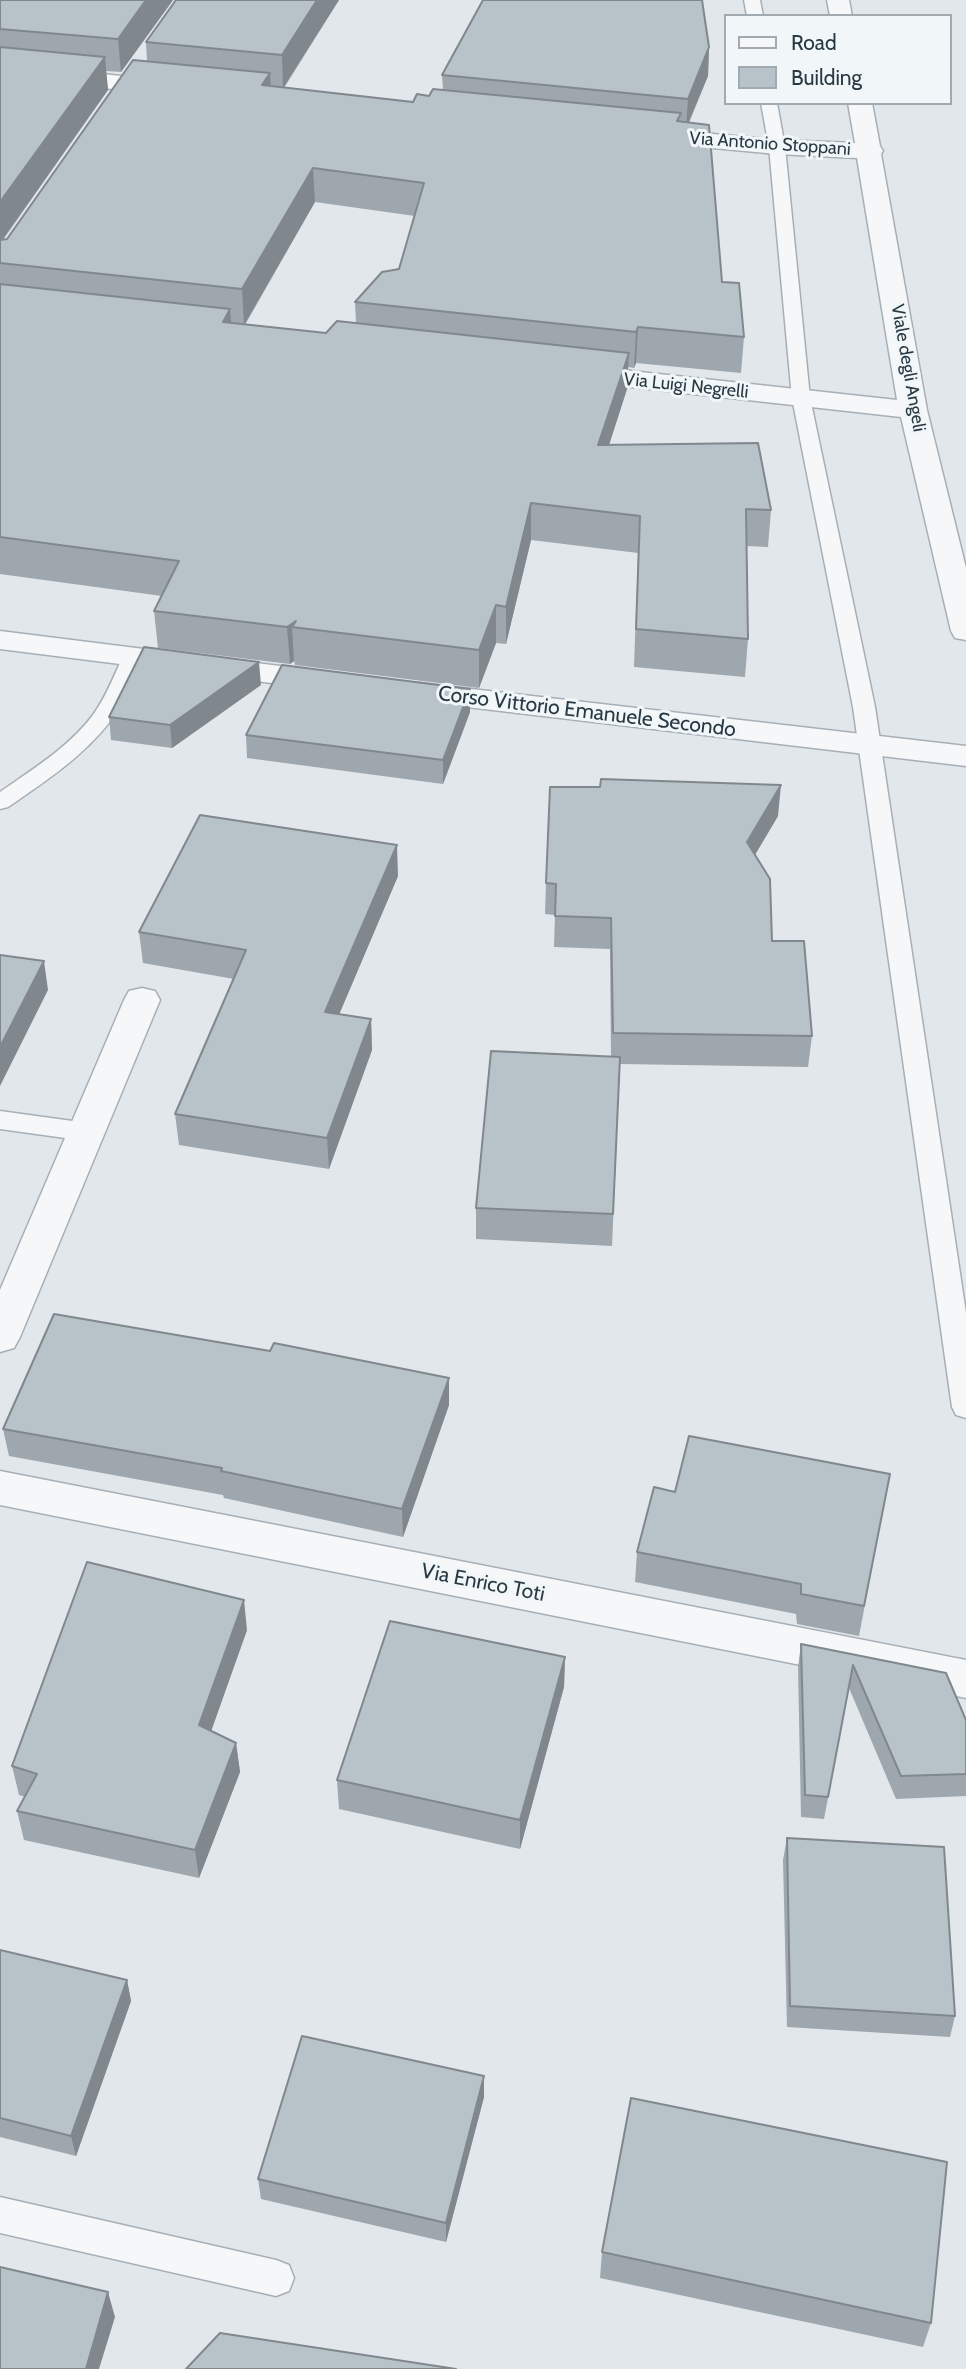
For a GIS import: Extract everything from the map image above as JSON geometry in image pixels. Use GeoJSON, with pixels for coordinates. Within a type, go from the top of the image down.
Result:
{"type":"FeatureCollection","features":[{"type":"Feature","properties":{"kind":"street"},"geometry":{"type":"LineString","coordinates":[[114,106],[144,62]]}},
{"type":"Feature","properties":{"kind":"street"},"geometry":{"type":"LineString","coordinates":[[0,70],[192,90]]}},
{"type":"Feature","properties":{"kind":"street","name":"Viale degli Angeli"},"geometry":{"type":"LineString","coordinates":[[860,105],[914,410],[966,631]]}},
{"type":"Feature","properties":{"kind":"street","name":"Via Antonio Stoppani"},"geometry":{"type":"LineString","coordinates":[[631,133],[776,147],[870,151]]}},
{"type":"Feature","properties":{"kind":"street","name":"Via Luigi Negrelli"},"geometry":{"type":"LineString","coordinates":[[552,370],[914,410]]}},
{"type":"Feature","properties":{"kind":"street","name":"Corso Vittorio Emanuele Secondo"},"geometry":{"type":"LineString","coordinates":[[0,640],[966,756]]}},
{"type":"Feature","properties":{"kind":"street"},"geometry":{"type":"LineString","coordinates":[[0,1337],[142,1000]]}},
{"type":"Feature","properties":{"kind":"street","name":"Via Enrico Toti"},"geometry":{"type":"LineString","coordinates":[[0,1488],[966,1679]]}},
{"type":"Feature","properties":{"kind":"lane"},"geometry":{"type":"LineString","coordinates":[[769,105],[776,147],[801,398],[864,707],[966,1407]]}},
{"type":"Feature","properties":{"kind":"lane"},"geometry":{"type":"LineString","coordinates":[[0,802],[40,775],[81,742],[112,703],[134,656]]}},
{"type":"Feature","properties":{"kind":"lane"},"geometry":{"type":"LineString","coordinates":[[0,1120],[87,1132]]}},
{"type":"Feature","properties":{"kind":"lane"},"geometry":{"type":"LineString","coordinates":[[0,2216],[276,2278]]}},
{"type":"Feature","properties":{"kind":"building"},"geometry":{"type":"Polygon","coordinates":[[[0,0],[146,0],[118,39],[0,29],[0,0]]]}},
{"type":"Feature","properties":{"kind":"building"},"geometry":{"type":"Polygon","coordinates":[[[176,0],[317,0],[282,55],[146,42],[176,0]]]}},
{"type":"Feature","properties":{"kind":"building"},"geometry":{"type":"Polygon","coordinates":[[[483,0],[702,0],[709,47],[688,99],[442,75],[483,0]]]}},
{"type":"Feature","properties":{"kind":"building"},"geometry":{"type":"Polygon","coordinates":[[[0,47],[105,57],[0,202],[0,47]]]}},
{"type":"Feature","properties":{"kind":"building"},"geometry":{"type":"Polygon","coordinates":[[[133,60],[270,73],[262,85],[413,102],[417,94],[429,96],[433,89],[681,113],[677,121],[709,125],[722,282],[739,283],[744,337],[638,327],[636,332],[355,302],[382,272],[399,269],[424,183],[313,168],[242,289],[0,263],[0,240],[7,239],[133,60]]]}},
{"type":"Feature","properties":{"kind":"building"},"geometry":{"type":"Polygon","coordinates":[[[0,284],[230,309],[223,322],[326,333],[337,321],[629,353],[598,445],[758,443],[771,510],[746,509],[748,639],[636,629],[640,516],[531,503],[506,607],[496,605],[479,650],[292,627],[296,621],[287,627],[154,611],[179,561],[0,537],[0,284]]]}},
{"type":"Feature","properties":{"kind":"building"},"geometry":{"type":"Polygon","coordinates":[[[144,647],[259,662],[170,725],[109,717],[144,647]]]}},
{"type":"Feature","properties":{"kind":"building"},"geometry":{"type":"Polygon","coordinates":[[[282,665],[470,689],[443,760],[246,735],[282,665]]]}},
{"type":"Feature","properties":{"kind":"building"},"geometry":{"type":"Polygon","coordinates":[[[601,779],[781,785],[747,842],[770,879],[772,941],[804,941],[812,1036],[613,1033],[611,918],[555,916],[556,884],[546,883],[550,787],[600,787],[601,779]]]}},
{"type":"Feature","properties":{"kind":"building"},"geometry":{"type":"Polygon","coordinates":[[[200,815],[397,845],[325,1012],[371,1019],[327,1138],[175,1114],[246,950],[139,932],[200,815]]]}},
{"type":"Feature","properties":{"kind":"building"},"geometry":{"type":"Polygon","coordinates":[[[0,955],[44,961],[0,1047],[0,955]]]}},
{"type":"Feature","properties":{"kind":"building"},"geometry":{"type":"Polygon","coordinates":[[[491,1051],[620,1057],[613,1214],[476,1208],[491,1051]]]}},
{"type":"Feature","properties":{"kind":"building"},"geometry":{"type":"Polygon","coordinates":[[[54,1314],[270,1351],[274,1343],[449,1378],[402,1509],[221,1471],[222,1468],[3,1429],[54,1314]]]}},
{"type":"Feature","properties":{"kind":"building"},"geometry":{"type":"Polygon","coordinates":[[[689,1436],[890,1474],[864,1606],[801,1594],[801,1584],[637,1552],[654,1487],[675,1492],[689,1436]]]}},
{"type":"Feature","properties":{"kind":"building"},"geometry":{"type":"Polygon","coordinates":[[[87,1562],[244,1600],[199,1725],[236,1743],[195,1850],[17,1811],[37,1774],[12,1766],[87,1562]]]}},
{"type":"Feature","properties":{"kind":"building"},"geometry":{"type":"Polygon","coordinates":[[[390,1621],[565,1657],[520,1820],[337,1780],[390,1621]]]}},
{"type":"Feature","properties":{"kind":"building"},"geometry":{"type":"Polygon","coordinates":[[[801,1644],[946,1673],[966,1720],[966,1774],[901,1776],[853,1665],[828,1797],[805,1795],[801,1644]]]}},
{"type":"Feature","properties":{"kind":"building"},"geometry":{"type":"Polygon","coordinates":[[[787,1838],[944,1847],[955,2016],[790,2006],[787,1838]]]}},
{"type":"Feature","properties":{"kind":"building"},"geometry":{"type":"Polygon","coordinates":[[[0,1950],[127,1980],[71,2136],[0,2118],[0,1950]]]}},
{"type":"Feature","properties":{"kind":"building"},"geometry":{"type":"Polygon","coordinates":[[[302,2036],[484,2076],[446,2223],[258,2179],[302,2036]]]}},
{"type":"Feature","properties":{"kind":"building"},"geometry":{"type":"Polygon","coordinates":[[[631,2098],[947,2162],[931,2323],[602,2252],[631,2098]]]}},
{"type":"Feature","properties":{"kind":"building"},"geometry":{"type":"Polygon","coordinates":[[[0,2267],[108,2292],[86,2369],[0,2369],[0,2267]]]}},
{"type":"Feature","properties":{"kind":"building"},"geometry":{"type":"Polygon","coordinates":[[[220,2333],[456,2369],[186,2369],[220,2333]]]}}]}
